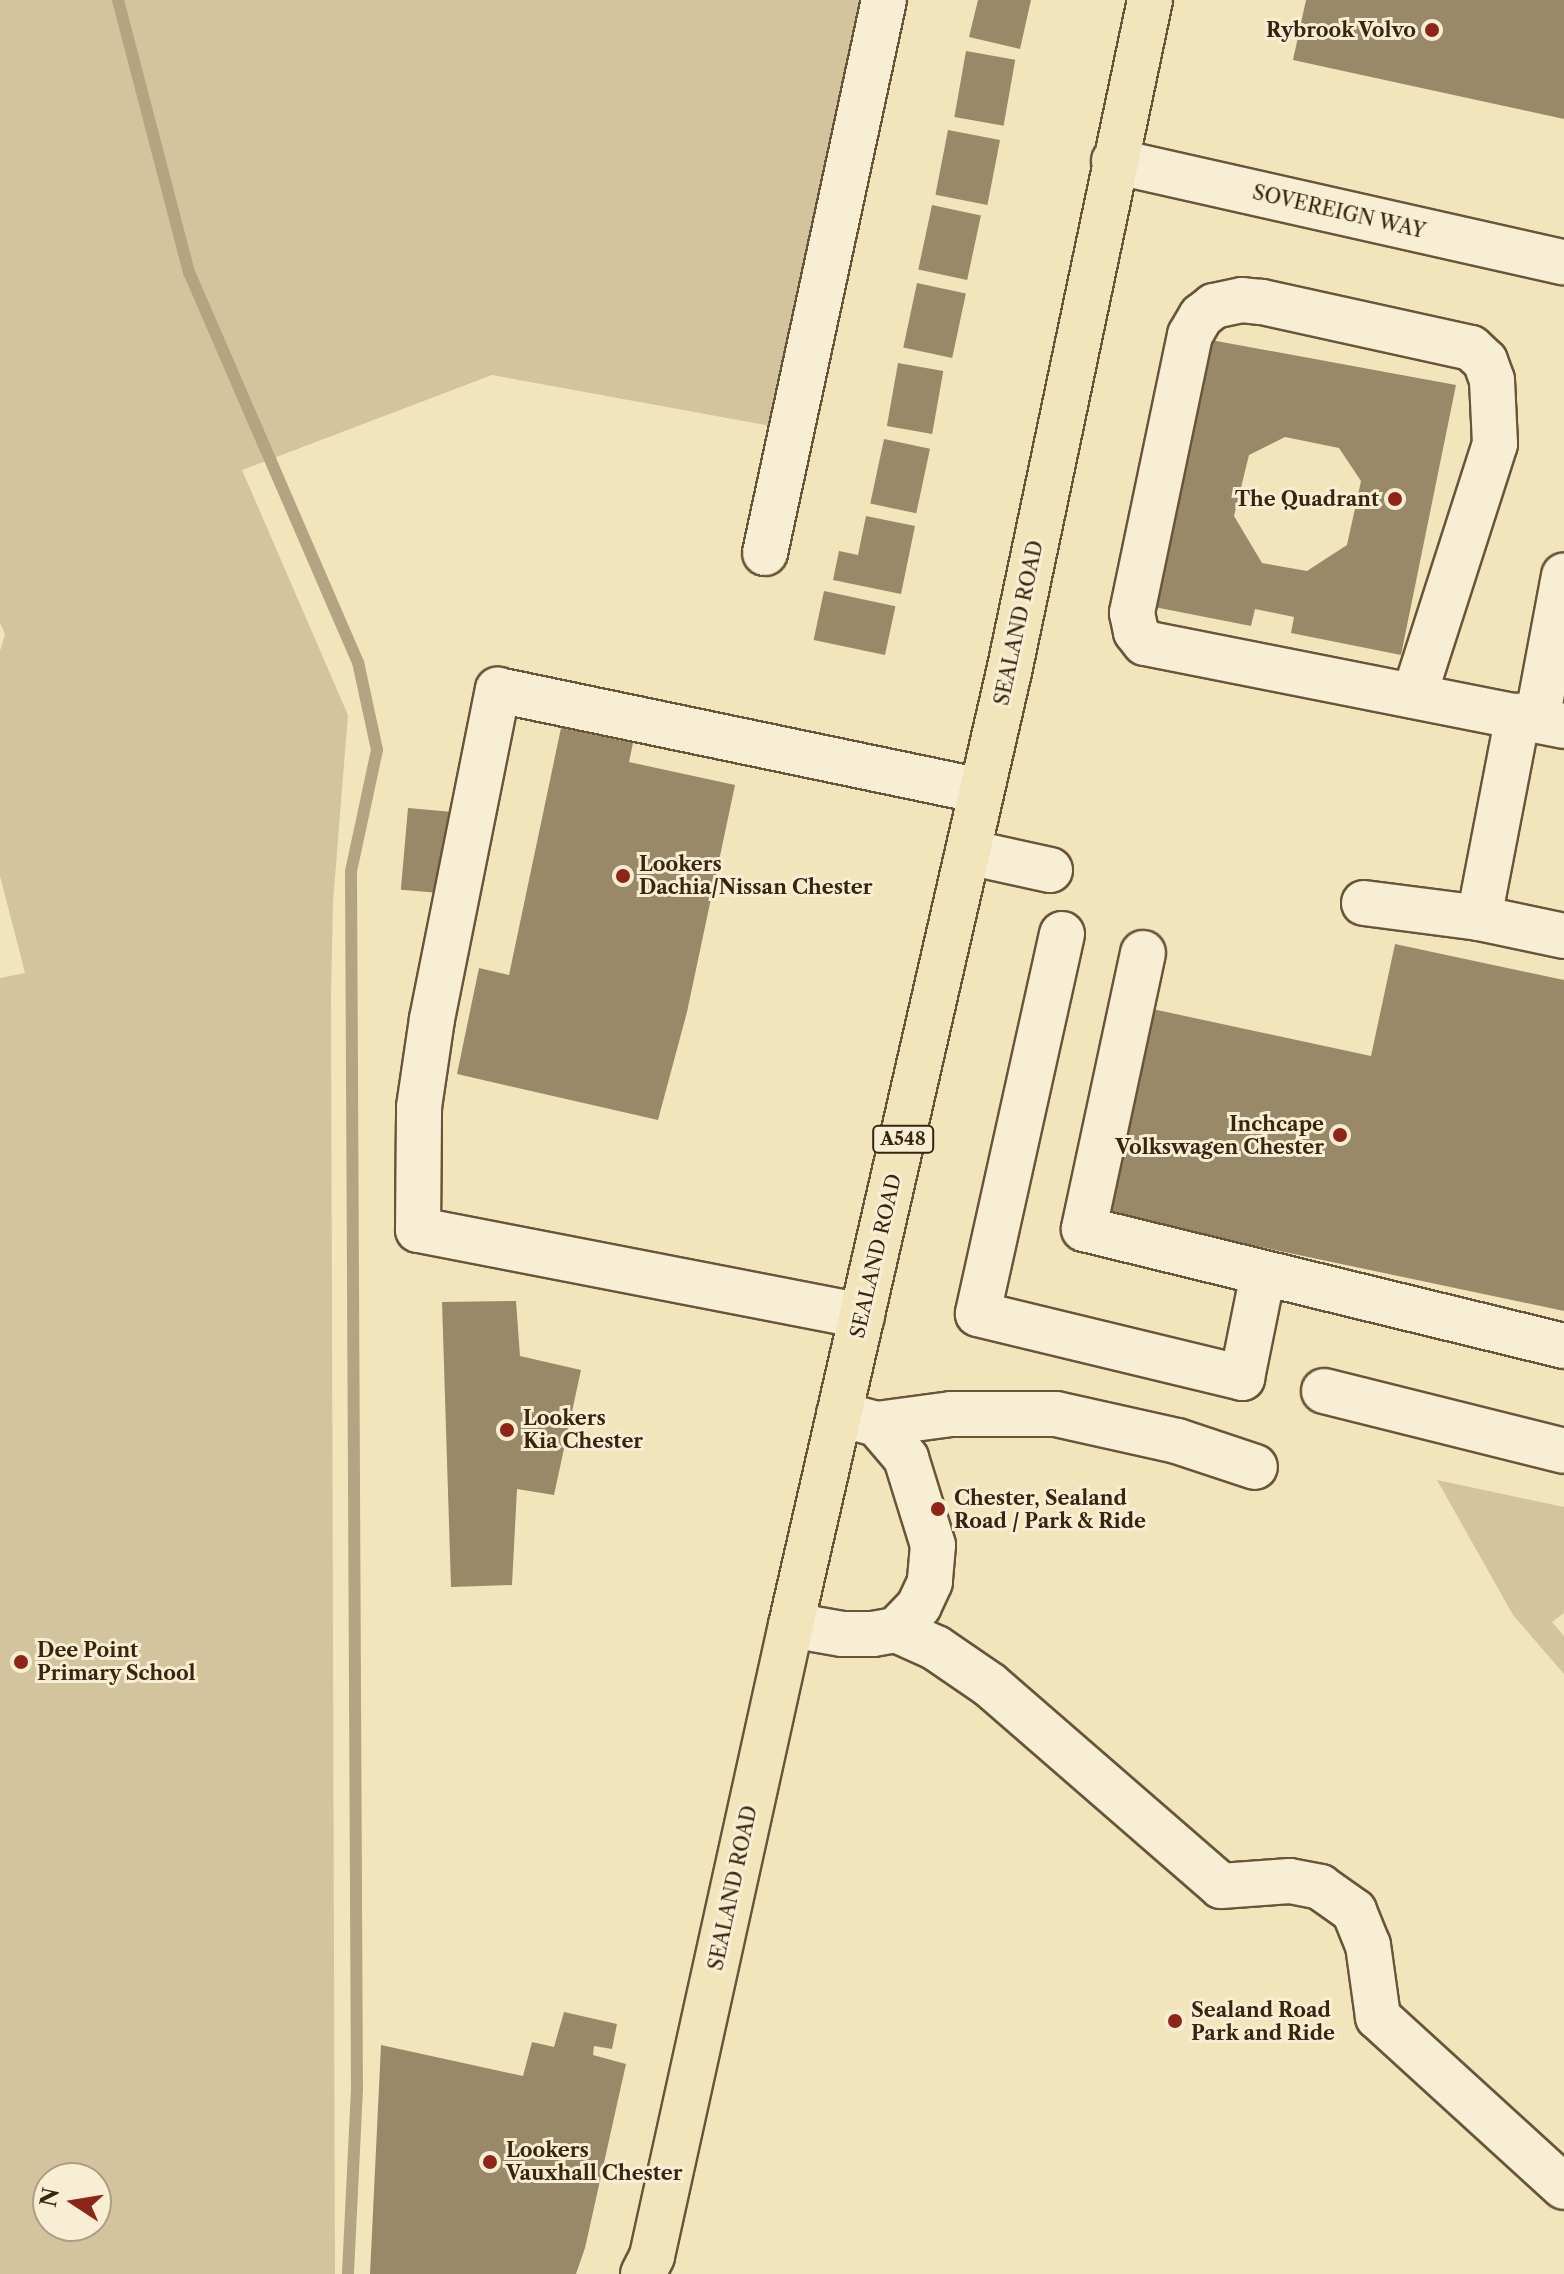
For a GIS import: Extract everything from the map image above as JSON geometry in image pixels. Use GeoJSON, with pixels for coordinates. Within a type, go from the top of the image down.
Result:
{"type":"FeatureCollection","features":[{"type":"Feature","properties":{"kind":"main road","name":"SEALAND ROAD"},"geometry":{"type":"LineString","coordinates":[[643,2274],[652,2256],[791,1625],[858,1419],[862,1316],[982,791],[1150,0]]}},
{"type":"Feature","properties":{"kind":"street"},"geometry":{"type":"LineString","coordinates":[[765,553],[884,0]]}},
{"type":"Feature","properties":{"kind":"street","name":"SOVEREIGN WAY"},"geometry":{"type":"LineString","coordinates":[[1114,161],[1564,262]]}},
{"type":"Feature","properties":{"kind":"street"},"geometry":{"type":"LineString","coordinates":[[1414,696],[1495,444],[1492,380],[1485,361],[1471,348],[1261,302],[1242,300],[1214,306],[1201,316],[1190,335],[1132,613],[1136,632],[1145,643],[1540,721]]}},
{"type":"Feature","properties":{"kind":"street"},"geometry":{"type":"LineString","coordinates":[[1479,918],[1540,721],[1564,576]]}},
{"type":"Feature","properties":{"kind":"street"},"geometry":{"type":"LineString","coordinates":[[862,1316],[418,1230],[419,1107],[432,1019],[498,690],[982,791]]}},
{"type":"Feature","properties":{"kind":"street"},"geometry":{"type":"LineString","coordinates":[[968,852],[1050,870]]}},
{"type":"Feature","properties":{"kind":"street"},"geometry":{"type":"LineString","coordinates":[[1364,903],[1479,918],[1564,936]]}},
{"type":"Feature","properties":{"kind":"street"},"geometry":{"type":"LineString","coordinates":[[1062,934],[978,1314],[1242,1378],[1263,1274]]}},
{"type":"Feature","properties":{"kind":"street"},"geometry":{"type":"LineString","coordinates":[[1143,953],[1084,1229],[1564,1346]]}},
{"type":"Feature","properties":{"kind":"street"},"geometry":{"type":"LineString","coordinates":[[1324,1391],[1564,1451]]}},
{"type":"Feature","properties":{"kind":"street"},"geometry":{"type":"LineString","coordinates":[[858,1419],[951,1414],[1056,1414],[1177,1441],[1255,1467]]}},
{"type":"Feature","properties":{"kind":"street"},"geometry":{"type":"LineString","coordinates":[[858,1419],[906,1458],[933,1545],[930,1582],[919,1606],[896,1630]]}},
{"type":"Feature","properties":{"kind":"street"},"geometry":{"type":"LineString","coordinates":[[791,1625],[842,1634],[896,1630],[936,1648],[990,1685],[1221,1886],[1290,1881],[1320,1887],[1354,1911],[1368,1945],[1378,2017],[1564,2187]]}},
{"type":"Feature","properties":{"kind":"shaded area"},"geometry":{"type":"Polygon","coordinates":[[[0,0],[868,0],[776,427],[492,375],[242,470],[348,715],[333,902],[331,996],[335,2274],[0,2274],[0,978],[25,973],[0,876],[0,651],[5,634],[0,623],[0,0]]]}},
{"type":"Feature","properties":{"kind":"shaded area"},"geometry":{"type":"Polygon","coordinates":[[[1437,1480],[1564,1507],[1564,1613],[1552,1622],[1564,1636],[1564,1674],[1513,1615],[1437,1480]]]}},
{"type":"Feature","properties":{"kind":"building"},"geometry":{"type":"Polygon","coordinates":[[[978,0],[1031,0],[1020,49],[969,37],[978,0]]]}},
{"type":"Feature","properties":{"kind":"building","name":"Rybrook Volvo"},"geometry":{"type":"Polygon","coordinates":[[[1306,0],[1564,0],[1564,119],[1293,60],[1306,0]]]}},
{"type":"Feature","properties":{"kind":"building"},"geometry":{"type":"Polygon","coordinates":[[[966,51],[1015,60],[1004,126],[954,117],[966,51]]]}},
{"type":"Feature","properties":{"kind":"building"},"geometry":{"type":"Polygon","coordinates":[[[948,130],[1000,140],[987,205],[935,195],[948,130]]]}},
{"type":"Feature","properties":{"kind":"building"},"geometry":{"type":"Polygon","coordinates":[[[932,205],[981,215],[967,280],[918,270],[932,205]]]}},
{"type":"Feature","properties":{"kind":"building"},"geometry":{"type":"Polygon","coordinates":[[[917,283],[966,293],[952,358],[903,348],[917,283]]]}},
{"type":"Feature","properties":{"kind":"building","name":"The Quadrant"},"geometry":{"type":"Polygon","coordinates":[[[1200,338],[1456,385],[1401,655],[1291,633],[1294,617],[1255,609],[1251,626],[1144,605],[1200,338]],[[1285,437],[1249,455],[1234,516],[1262,563],[1307,571],[1347,545],[1361,481],[1339,448],[1285,437]]]}},
{"type":"Feature","properties":{"kind":"building"},"geometry":{"type":"Polygon","coordinates":[[[898,363],[943,371],[932,434],[887,426],[898,363]]]}},
{"type":"Feature","properties":{"kind":"building"},"geometry":{"type":"Polygon","coordinates":[[[884,439],[930,449],[916,513],[870,504],[884,439]]]}},
{"type":"Feature","properties":{"kind":"building"},"geometry":{"type":"Polygon","coordinates":[[[866,516],[915,526],[901,594],[833,580],[839,551],[858,555],[866,516]]]}},
{"type":"Feature","properties":{"kind":"building"},"geometry":{"type":"Polygon","coordinates":[[[824,591],[895,606],[885,655],[814,640],[824,591]]]}},
{"type":"Feature","properties":{"kind":"building","name":"Lookers Dachia/Nissan Chester"},"geometry":{"type":"Polygon","coordinates":[[[561,728],[633,743],[629,762],[735,785],[687,1012],[658,1120],[457,1074],[479,968],[509,975],[561,728]]]}},
{"type":"Feature","properties":{"kind":"building"},"geometry":{"type":"Polygon","coordinates":[[[408,808],[453,812],[446,894],[401,890],[408,808]]]}},
{"type":"Feature","properties":{"kind":"building","name":"Inchcape Volkswagen Chester"},"geometry":{"type":"Polygon","coordinates":[[[1395,944],[1564,980],[1564,1311],[1100,1213],[1143,1007],[1371,1056],[1395,944]]]}},
{"type":"Feature","properties":{"kind":"building","name":"Lookers Kia Chester"},"geometry":{"type":"Polygon","coordinates":[[[516,1301],[520,1356],[581,1370],[554,1495],[517,1489],[512,1585],[451,1587],[442,1302],[516,1301]]]}},
{"type":"Feature","properties":{"kind":"building","name":"Lookers Vauxhall Chester"},"geometry":{"type":"Polygon","coordinates":[[[564,2012],[617,2024],[612,2049],[594,2046],[593,2055],[626,2064],[585,2248],[576,2274],[370,2274],[381,2045],[523,2076],[532,2042],[554,2047],[564,2012]]]}},
{"type":"Feature","properties":{"kind":"waterway"},"geometry":{"type":"LineString","coordinates":[[118,0],[189,272],[358,662],[377,750],[351,871],[357,2089],[348,2274]]}},
{"type":"Feature","properties":{"kind":"place","name":"Rybrook Volvo"},"geometry":{"type":"Point","coordinates":[1432,30]}},
{"type":"Feature","properties":{"kind":"place","name":"The Quadrant"},"geometry":{"type":"Point","coordinates":[1395,499]}},
{"type":"Feature","properties":{"kind":"place","name":"Lookers Dachia/Nissan Chester"},"geometry":{"type":"Point","coordinates":[623,876]}},
{"type":"Feature","properties":{"kind":"place","name":"Inchcape Volkswagen Chester"},"geometry":{"type":"Point","coordinates":[1340,1135]}},
{"type":"Feature","properties":{"kind":"place","name":"Lookers Kia Chester"},"geometry":{"type":"Point","coordinates":[507,1430]}},
{"type":"Feature","properties":{"kind":"place","name":"Chester, Sealand Road / Park & Ride"},"geometry":{"type":"Point","coordinates":[938,1509]}},
{"type":"Feature","properties":{"kind":"place","name":"Dee Point Primary School"},"geometry":{"type":"Point","coordinates":[21,1662]}},
{"type":"Feature","properties":{"kind":"place","name":"Sealand Road Park and Ride"},"geometry":{"type":"Point","coordinates":[1175,2021]}},
{"type":"Feature","properties":{"kind":"place","name":"Lookers Vauxhall Chester"},"geometry":{"type":"Point","coordinates":[490,2162]}}]}
